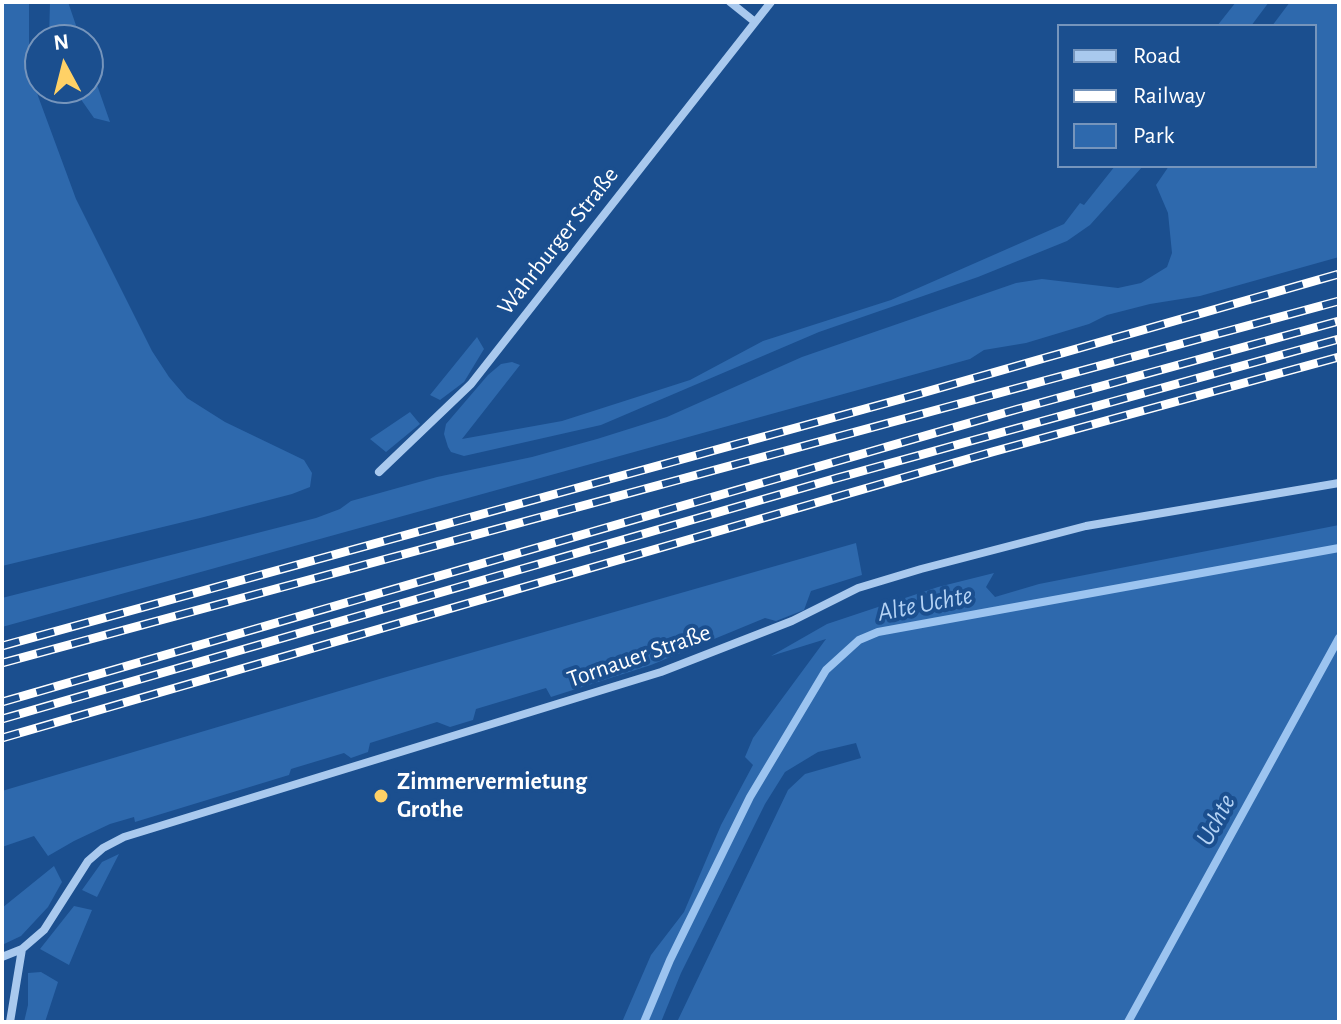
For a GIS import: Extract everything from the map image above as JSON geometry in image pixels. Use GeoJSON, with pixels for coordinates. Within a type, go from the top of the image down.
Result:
{"type":"FeatureCollection","features":[{"type":"Feature","properties":{"kind":"street"},"geometry":{"type":"LineString","coordinates":[[730,2],[755,22]]}},
{"type":"Feature","properties":{"kind":"street","name":"Wahrburger Straße"},"geometry":{"type":"LineString","coordinates":[[379,472],[471,384],[771,2]]}},
{"type":"Feature","properties":{"kind":"street","name":"Tornauer Straße"},"geometry":{"type":"LineString","coordinates":[[2,957],[22,949],[44,930],[88,861],[103,848],[124,837],[661,672],[792,621],[858,588],[908,573],[1086,526],[1339,483]]}},
{"type":"Feature","properties":{"kind":"street"},"geometry":{"type":"LineString","coordinates":[[10,1022],[22,949]]}},
{"type":"Feature","properties":{"kind":"green space"},"geometry":{"type":"Polygon","coordinates":[[[2,2],[29,2],[29,24],[24,24],[24,104],[41,104],[76,199],[152,351],[187,398],[225,422],[304,460],[312,473],[310,487],[292,494],[2,566],[2,2]]]}},
{"type":"Feature","properties":{"kind":"green space"},"geometry":{"type":"Polygon","coordinates":[[[50,2],[68,2],[76,24],[49,24],[50,2]]]}},
{"type":"Feature","properties":{"kind":"green space"},"geometry":{"type":"Polygon","coordinates":[[[1236,2],[1269,2],[1252,24],[1219,24],[1236,2]]]}},
{"type":"Feature","properties":{"kind":"green space"},"geometry":{"type":"Polygon","coordinates":[[[1290,2],[1339,2],[1339,257],[1200,296],[1107,315],[1089,324],[1026,343],[984,350],[970,359],[2,627],[2,598],[316,518],[351,501],[437,477],[532,457],[597,439],[667,417],[802,357],[1016,283],[1042,279],[1118,288],[1141,283],[1167,267],[1172,253],[1168,213],[1156,185],[1168,168],[1317,168],[1317,24],[1274,24],[1290,2]]]}},
{"type":"Feature","properties":{"kind":"green space"},"geometry":{"type":"Polygon","coordinates":[[[84,104],[104,104],[110,122],[94,118],[84,104]]]}},
{"type":"Feature","properties":{"kind":"green space"},"geometry":{"type":"Polygon","coordinates":[[[1113,168],[1141,168],[1090,225],[1067,241],[978,277],[819,332],[601,425],[464,456],[451,452],[448,447],[444,434],[446,424],[501,364],[512,362],[520,365],[462,439],[562,421],[690,380],[763,341],[891,300],[1064,224],[1080,203],[1084,205],[1113,168]]]}},
{"type":"Feature","properties":{"kind":"green space"},"geometry":{"type":"Polygon","coordinates":[[[477,337],[484,349],[464,382],[440,400],[430,395],[477,337]]]}},
{"type":"Feature","properties":{"kind":"green space"},"geometry":{"type":"Polygon","coordinates":[[[410,412],[420,424],[386,452],[370,439],[410,412]]]}},
{"type":"Feature","properties":{"kind":"green space"},"geometry":{"type":"Polygon","coordinates":[[[1339,525],[1339,1022],[677,1022],[788,790],[805,774],[861,758],[856,743],[818,752],[785,772],[765,804],[681,973],[661,1022],[622,1022],[651,955],[684,912],[721,825],[753,765],[745,757],[753,738],[826,639],[771,656],[827,624],[938,587],[994,573],[986,587],[995,597],[1039,584],[1339,525]]]}},
{"type":"Feature","properties":{"kind":"green space"},"geometry":{"type":"Polygon","coordinates":[[[856,543],[862,575],[811,591],[804,610],[776,621],[765,618],[651,665],[551,697],[546,688],[476,709],[473,720],[450,727],[437,722],[370,743],[368,752],[351,758],[344,753],[291,769],[289,775],[135,822],[134,817],[110,824],[48,856],[34,836],[2,847],[2,791],[856,543]]]}},
{"type":"Feature","properties":{"kind":"green space"},"geometry":{"type":"Polygon","coordinates":[[[119,854],[97,897],[82,890],[102,862],[119,854]]]}},
{"type":"Feature","properties":{"kind":"green space"},"geometry":{"type":"Polygon","coordinates":[[[54,866],[62,882],[48,907],[21,936],[2,945],[2,908],[54,866]]]}},
{"type":"Feature","properties":{"kind":"green space"},"geometry":{"type":"Polygon","coordinates":[[[74,906],[92,910],[69,965],[40,949],[74,906]]]}},
{"type":"Feature","properties":{"kind":"green space"},"geometry":{"type":"Polygon","coordinates":[[[41,972],[58,982],[45,1022],[24,1022],[28,1005],[28,973],[41,972]]]}},
{"type":"Feature","properties":{"kind":"waterway","name":"Alte Uchte"},"geometry":{"type":"LineString","coordinates":[[644,1022],[670,960],[750,797],[826,670],[859,640],[878,632],[1339,548]]}},
{"type":"Feature","properties":{"kind":"waterway","name":"Uchte"},"geometry":{"type":"LineString","coordinates":[[1128,1022],[1339,638]]}},
{"type":"Feature","properties":{"kind":"railway"},"geometry":{"type":"LineString","coordinates":[[2,646],[901,399],[1339,274]]}},
{"type":"Feature","properties":{"kind":"railway"},"geometry":{"type":"LineString","coordinates":[[2,663],[1339,301]]}},
{"type":"Feature","properties":{"kind":"railway"},"geometry":{"type":"LineString","coordinates":[[2,702],[1018,409],[1339,321]]}},
{"type":"Feature","properties":{"kind":"railway"},"geometry":{"type":"LineString","coordinates":[[2,719],[837,478],[1339,339]]}},
{"type":"Feature","properties":{"kind":"railway"},"geometry":{"type":"LineString","coordinates":[[2,738],[992,452],[1339,357]]}},
{"type":"Feature","properties":{"kind":"place","name":"Zimmervermietung Grothe"},"geometry":{"type":"Point","coordinates":[381,796]}}]}
